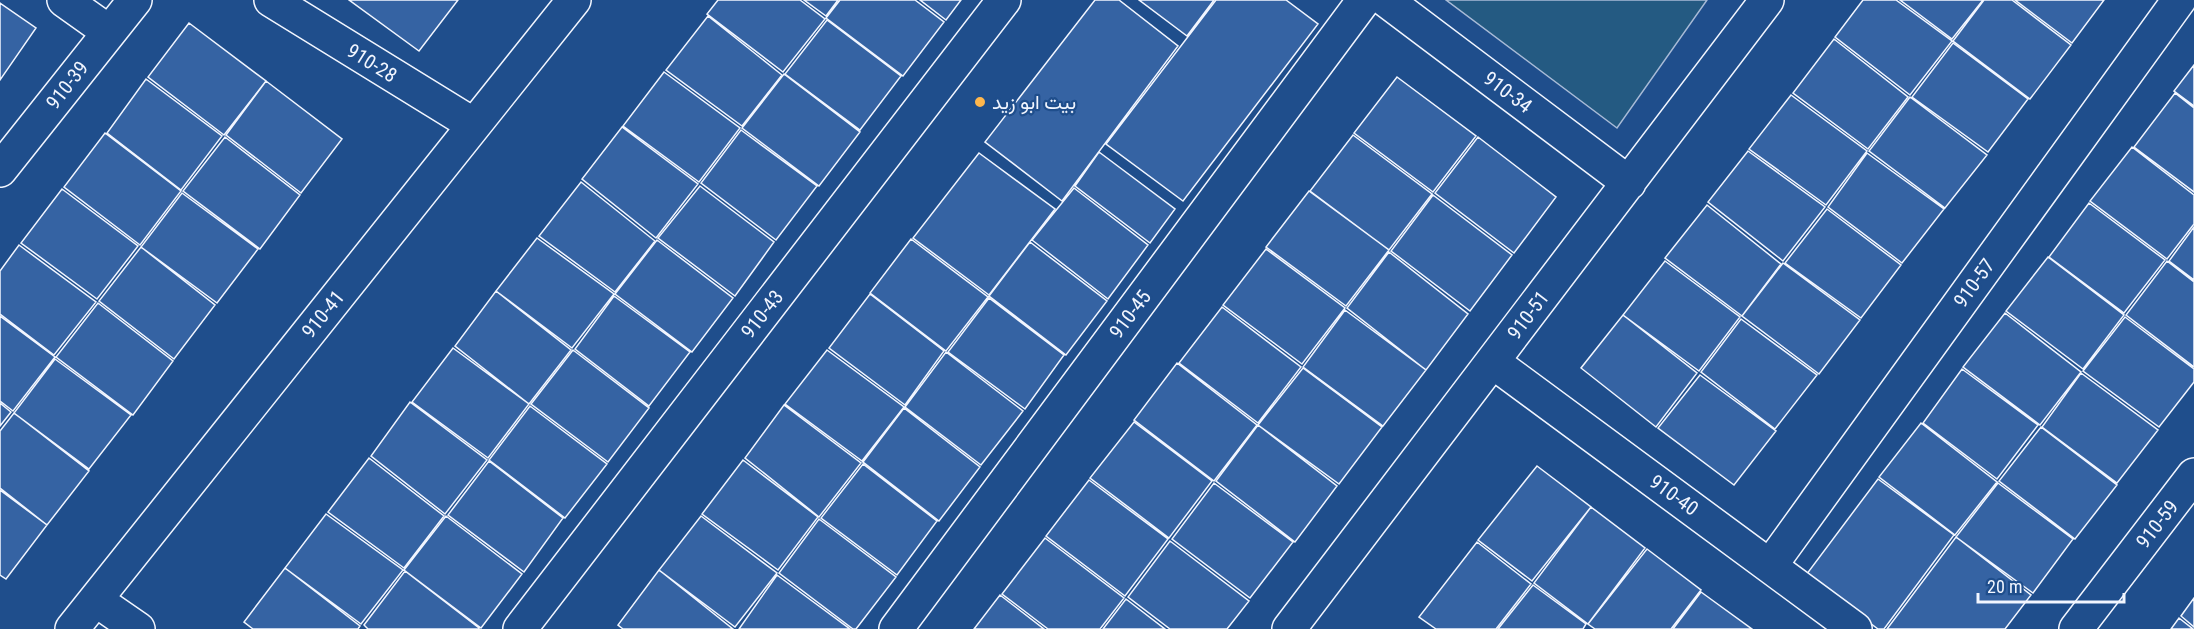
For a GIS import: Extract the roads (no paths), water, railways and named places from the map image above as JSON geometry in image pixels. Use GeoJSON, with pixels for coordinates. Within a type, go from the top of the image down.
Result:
{"type":"FeatureCollection","features":[{"type":"Feature","properties":{"kind":"street"},"geometry":{"type":"LineString","coordinates":[[64,0],[109,32]]}},
{"type":"Feature","properties":{"kind":"street","name":"910-39"},"geometry":{"type":"LineString","coordinates":[[0,170],[135,0]]}},
{"type":"Feature","properties":{"kind":"street","name":"910-28"},"geometry":{"type":"LineString","coordinates":[[271,0],[474,125]]}},
{"type":"Feature","properties":{"kind":"street","name":"910-41"},"geometry":{"type":"LineString","coordinates":[[72,629],[574,0]]}},
{"type":"Feature","properties":{"kind":"street","name":"910-43"},"geometry":{"type":"LineString","coordinates":[[520,629],[1004,0]]}},
{"type":"Feature","properties":{"kind":"street","name":"910-45"},"geometry":{"type":"LineString","coordinates":[[896,629],[1364,0]]}},
{"type":"Feature","properties":{"kind":"street","name":"910-34"},"geometry":{"type":"LineString","coordinates":[[1386,0],[1629,183]]}},
{"type":"Feature","properties":{"kind":"street","name":"910-51"},"geometry":{"type":"LineString","coordinates":[[1289,629],[1767,0]]}},
{"type":"Feature","properties":{"kind":"street","name":"910-57"},"geometry":{"type":"LineString","coordinates":[[1770,566],[2179,0]]}},
{"type":"Feature","properties":{"kind":"street","name":"910-40"},"geometry":{"type":"LineString","coordinates":[[1493,362],[1855,629]]}},
{"type":"Feature","properties":{"kind":"street","name":"910-59"},"geometry":{"type":"LineString","coordinates":[[2076,629],[2194,475]]}},
{"type":"Feature","properties":{"kind":"street"},"geometry":{"type":"LineString","coordinates":[[96,600],[138,629]]}},
{"type":"Feature","properties":{"kind":"place","name":"بيت ابو زيد"},"geometry":{"type":"Point","coordinates":[980,102]}}]}
